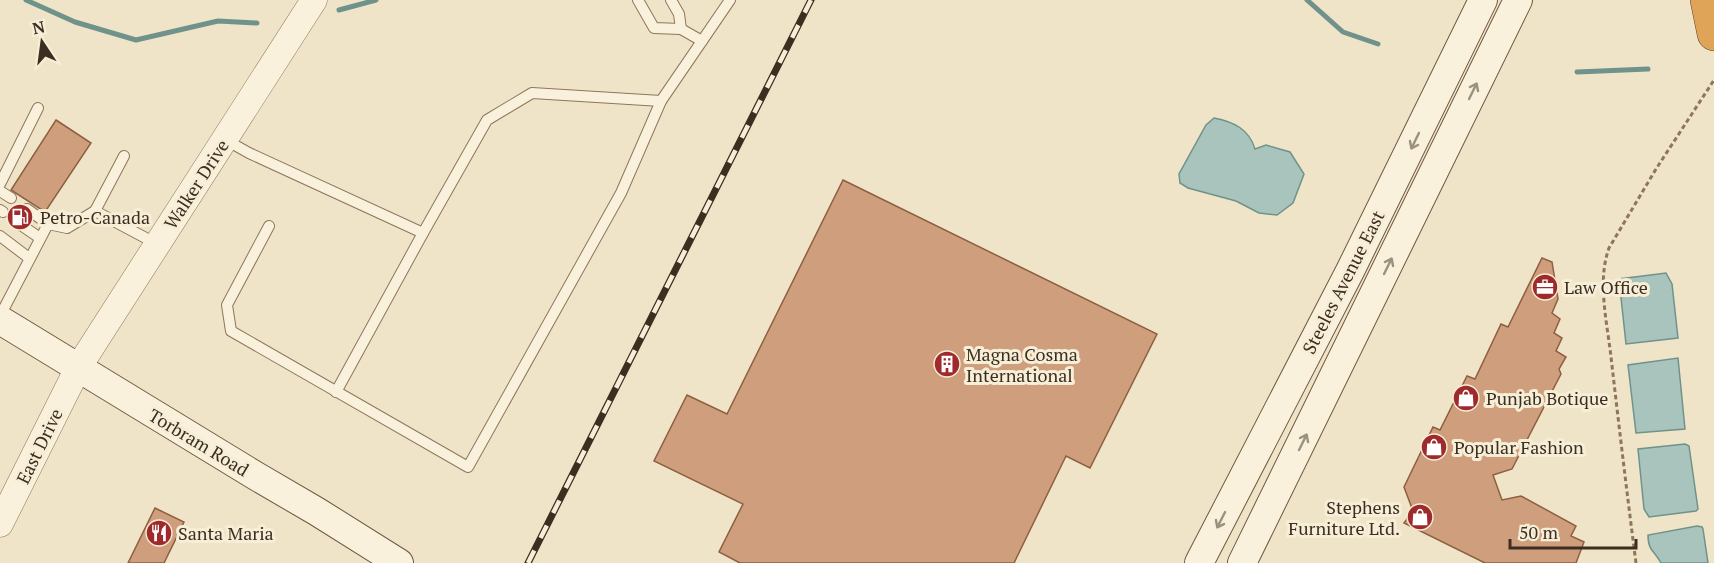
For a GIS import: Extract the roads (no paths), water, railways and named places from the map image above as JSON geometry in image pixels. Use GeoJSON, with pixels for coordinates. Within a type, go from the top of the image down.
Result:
{"type":"FeatureCollection","features":[{"type":"Feature","properties":{"kind":"highway"},"geometry":{"type":"LineString","coordinates":[[1707,0],[1714,33]]}},
{"type":"Feature","properties":{"kind":"main road","name":"Steeles Avenue East"},"geometry":{"type":"LineString","coordinates":[[1199,563],[1356,260],[1483,0]]}},
{"type":"Feature","properties":{"kind":"main road","name":"Steeles Avenue East"},"geometry":{"type":"LineString","coordinates":[[1242,563],[1518,0]]}},
{"type":"Feature","properties":{"kind":"main road","name":"Torbram Road"},"geometry":{"type":"LineString","coordinates":[[0,320],[399,563]]}},
{"type":"Feature","properties":{"kind":"street","name":"Walker Drive"},"geometry":{"type":"LineString","coordinates":[[78,368],[314,0]]}},
{"type":"Feature","properties":{"kind":"street","name":"East Drive"},"geometry":{"type":"LineString","coordinates":[[0,524],[78,368]]}},
{"type":"Feature","properties":{"kind":"lane"},"geometry":{"type":"LineString","coordinates":[[638,0],[654,28],[681,29],[702,41]]}},
{"type":"Feature","properties":{"kind":"lane"},"geometry":{"type":"LineString","coordinates":[[671,0],[679,14],[681,29]]}},
{"type":"Feature","properties":{"kind":"lane"},"geometry":{"type":"LineString","coordinates":[[268,226],[227,305],[231,331],[468,467],[621,193],[661,101],[730,0]]}},
{"type":"Feature","properties":{"kind":"lane"},"geometry":{"type":"LineString","coordinates":[[336,392],[487,120],[532,93],[661,101]]}},
{"type":"Feature","properties":{"kind":"lane"},"geometry":{"type":"LineString","coordinates":[[0,184],[38,108]]}},
{"type":"Feature","properties":{"kind":"lane"},"geometry":{"type":"LineString","coordinates":[[224,139],[249,153],[423,233]]}},
{"type":"Feature","properties":{"kind":"lane"},"geometry":{"type":"LineString","coordinates":[[27,209],[48,224],[67,228],[95,211],[124,156]]}},
{"type":"Feature","properties":{"kind":"lane"},"geometry":{"type":"LineString","coordinates":[[0,191],[11,198]]}},
{"type":"Feature","properties":{"kind":"lane"},"geometry":{"type":"LineString","coordinates":[[95,211],[157,244]]}},
{"type":"Feature","properties":{"kind":"lane"},"geometry":{"type":"LineString","coordinates":[[18,223],[40,238]]}},
{"type":"Feature","properties":{"kind":"lane"},"geometry":{"type":"LineString","coordinates":[[0,316],[48,224]]}},
{"type":"Feature","properties":{"kind":"lane"},"geometry":{"type":"LineString","coordinates":[[0,236],[29,258]]}},
{"type":"Feature","properties":{"kind":"water"},"geometry":{"type":"Polygon","coordinates":[[[1214,118],[1245,131],[1255,149],[1266,145],[1290,152],[1304,174],[1293,203],[1277,215],[1259,213],[1236,201],[1188,188],[1180,183],[1179,174],[1206,125],[1214,118]]]}},
{"type":"Feature","properties":{"kind":"water"},"geometry":{"type":"Polygon","coordinates":[[[1666,273],[1672,284],[1678,338],[1626,344],[1619,279],[1666,273]]]}},
{"type":"Feature","properties":{"kind":"water"},"geometry":{"type":"Polygon","coordinates":[[[1678,358],[1685,429],[1636,433],[1628,365],[1678,358]]]}},
{"type":"Feature","properties":{"kind":"water"},"geometry":{"type":"Polygon","coordinates":[[[1685,444],[1689,446],[1698,509],[1649,517],[1644,509],[1638,449],[1685,444]]]}},
{"type":"Feature","properties":{"kind":"water"},"geometry":{"type":"Polygon","coordinates":[[[1697,526],[1703,529],[1708,563],[1661,563],[1650,547],[1648,535],[1697,526]]]}},
{"type":"Feature","properties":{"kind":"waterway"},"geometry":{"type":"LineString","coordinates":[[26,0],[75,22],[136,40],[218,21],[257,23]]}},
{"type":"Feature","properties":{"kind":"waterway"},"geometry":{"type":"LineString","coordinates":[[339,10],[376,0]]}},
{"type":"Feature","properties":{"kind":"waterway"},"geometry":{"type":"LineString","coordinates":[[1307,0],[1343,32],[1378,44]]}},
{"type":"Feature","properties":{"kind":"waterway"},"geometry":{"type":"LineString","coordinates":[[1577,72],[1648,69]]}},
{"type":"Feature","properties":{"kind":"railway"},"geometry":{"type":"LineString","coordinates":[[528,563],[811,0]]}},
{"type":"Feature","properties":{"kind":"place","name":"Petro-Canada"},"geometry":{"type":"Point","coordinates":[20,217]}},
{"type":"Feature","properties":{"kind":"place","name":"Law Office"},"geometry":{"type":"Point","coordinates":[1545,287]}},
{"type":"Feature","properties":{"kind":"place","name":"Magna Cosma International"},"geometry":{"type":"Point","coordinates":[947,364]}},
{"type":"Feature","properties":{"kind":"place","name":"Punjab Botique"},"geometry":{"type":"Point","coordinates":[1466,398]}},
{"type":"Feature","properties":{"kind":"place","name":"Popular Fashion"},"geometry":{"type":"Point","coordinates":[1434,447]}},
{"type":"Feature","properties":{"kind":"place","name":"Stephens Furniture Ltd."},"geometry":{"type":"Point","coordinates":[1420,517]}},
{"type":"Feature","properties":{"kind":"place","name":"Santa Maria"},"geometry":{"type":"Point","coordinates":[159,533]}}]}
